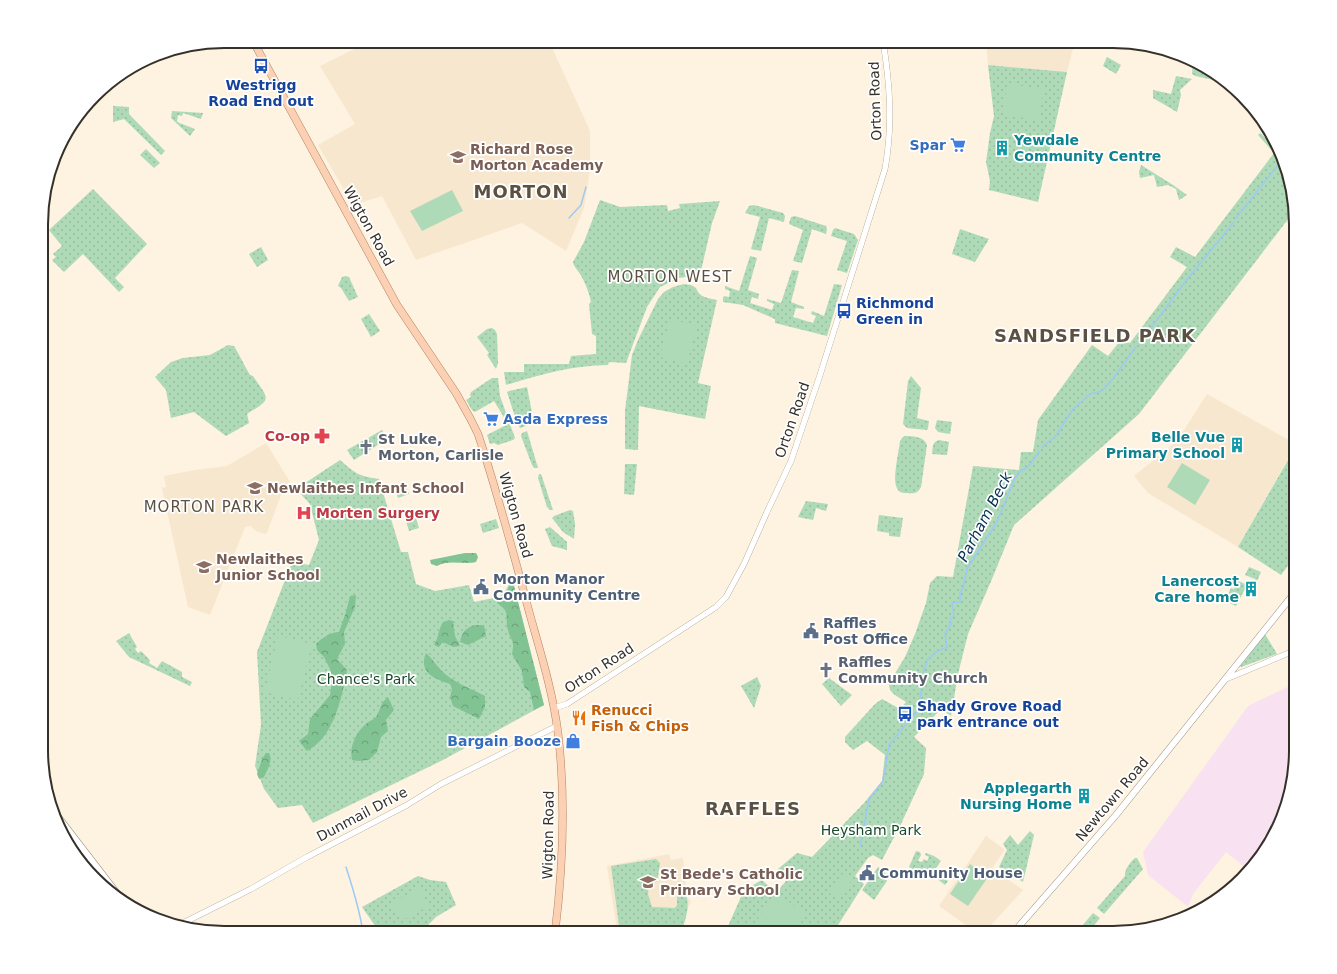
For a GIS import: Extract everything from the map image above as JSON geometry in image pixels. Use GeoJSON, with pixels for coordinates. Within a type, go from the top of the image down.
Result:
{"type":"FeatureCollection","features":[{"type":"Feature","properties":{"kind":"main road","name":"Wigton Road"},"geometry":{"type":"LineString","coordinates":[[257,48],[398,305],[456,393],[474,424],[484,452],[512,546],[543,662],[557,726],[562,791],[562,837],[560,888],[556,926]]}},
{"type":"Feature","properties":{"kind":"main road","name":"Newtown Road"},"geometry":{"type":"LineString","coordinates":[[1020,926],[1116,815],[1289,600]]}},
{"type":"Feature","properties":{"kind":"main road"},"geometry":{"type":"LineString","coordinates":[[65,825],[107,882]]}},
{"type":"Feature","properties":{"kind":"street","name":"Orton Road"},"geometry":{"type":"LineString","coordinates":[[554,708],[566,704],[716,607],[726,597],[744,564],[791,461],[820,375],[885,169],[890,135],[890,118],[888,76],[884,48]]}},
{"type":"Feature","properties":{"kind":"street"},"geometry":{"type":"LineString","coordinates":[[1226,679],[1289,653]]}},
{"type":"Feature","properties":{"kind":"street"},"geometry":{"type":"LineString","coordinates":[[1237,664],[1241,672]]}},
{"type":"Feature","properties":{"kind":"street","name":"Dunmail Drive"},"geometry":{"type":"LineString","coordinates":[[185,922],[251,889],[307,857],[407,805],[441,784],[557,726]]}},
{"type":"Feature","properties":{"kind":"shaded area","name":"Richard Rose Morton Academy"},"geometry":{"type":"Polygon","coordinates":[[[357,48],[552,48],[590,131],[590,170],[584,208],[566,251],[522,223],[416,260],[382,196],[353,205],[318,145],[355,124],[320,66],[357,48]]]}},
{"type":"Feature","properties":{"kind":"shaded area"},"geometry":{"type":"Polygon","coordinates":[[[987,48],[1073,48],[1067,72],[988,65],[987,48]]]}},
{"type":"Feature","properties":{"kind":"shaded area","name":"Belle Vue Primary School"},"geometry":{"type":"Polygon","coordinates":[[[1207,394],[1289,440],[1289,456],[1238,547],[1148,493],[1134,476],[1177,441],[1207,394]]]}},
{"type":"Feature","properties":{"kind":"shaded area","name":"Newlaithes Junior School"},"geometry":{"type":"Polygon","coordinates":[[[266,443],[290,482],[281,495],[267,533],[265,534],[256,531],[251,526],[245,527],[210,615],[188,607],[162,488],[166,487],[164,476],[227,466],[266,443]]]}},
{"type":"Feature","properties":{"kind":"shaded area"},"geometry":{"type":"Polygon","coordinates":[[[1289,686],[1289,762],[1286,785],[1280,807],[1271,828],[1253,857],[1244,867],[1226,852],[1193,894],[1188,907],[1148,875],[1143,852],[1248,706],[1289,686]]]}},
{"type":"Feature","properties":{"kind":"shaded area"},"geometry":{"type":"Polygon","coordinates":[[[986,836],[1005,850],[992,868],[1023,890],[990,926],[967,926],[939,906],[986,836]]]}},
{"type":"Feature","properties":{"kind":"shaded area","name":"St Bede's Catholic Primary School"},"geometry":{"type":"Polygon","coordinates":[[[669,854],[671,860],[683,858],[687,897],[691,901],[683,920],[643,926],[616,926],[607,866],[669,854]]]}},
{"type":"Feature","properties":{"kind":"green space"},"geometry":{"type":"Polygon","coordinates":[[[1107,57],[1121,65],[1116,74],[1103,66],[1107,57]]]}},
{"type":"Feature","properties":{"kind":"green space"},"geometry":{"type":"Polygon","coordinates":[[[988,65],[1067,72],[1038,202],[989,190],[990,181],[986,162],[994,116],[988,65]]]}},
{"type":"Feature","properties":{"kind":"green space"},"geometry":{"type":"Polygon","coordinates":[[[1193,67],[1214,80],[1195,76],[1192,74],[1193,67]]]}},
{"type":"Feature","properties":{"kind":"green space"},"geometry":{"type":"Polygon","coordinates":[[[1176,76],[1192,79],[1180,90],[1181,95],[1177,112],[1153,98],[1153,90],[1171,94],[1176,76]]]}},
{"type":"Feature","properties":{"kind":"green space"},"geometry":{"type":"Polygon","coordinates":[[[1007,84],[1044,89],[1039,120],[1003,115],[1007,84]]]}},
{"type":"Feature","properties":{"kind":"green space"},"geometry":{"type":"Polygon","coordinates":[[[113,106],[129,107],[129,114],[165,151],[161,155],[124,119],[113,122],[113,106]]]}},
{"type":"Feature","properties":{"kind":"green space"},"geometry":{"type":"Polygon","coordinates":[[[172,111],[203,113],[201,119],[183,113],[182,116],[178,115],[177,122],[195,129],[190,136],[171,118],[172,111]]]}},
{"type":"Feature","properties":{"kind":"green space","name":"Heysham Park"},"geometry":{"type":"Polygon","coordinates":[[[1260,133],[1267,139],[1276,156],[1286,189],[1289,218],[1139,414],[1014,525],[968,634],[958,674],[951,716],[941,709],[914,737],[926,748],[924,774],[901,824],[882,860],[873,855],[868,858],[855,876],[864,884],[837,926],[728,926],[744,890],[762,880],[776,893],[786,881],[778,869],[797,853],[812,857],[864,803],[882,781],[885,755],[867,741],[853,750],[845,742],[845,737],[875,704],[882,699],[900,709],[906,702],[892,693],[889,683],[905,657],[915,634],[926,603],[930,583],[937,576],[953,577],[973,466],[1019,470],[1021,452],[1033,452],[1038,420],[1092,345],[1108,356],[1120,341],[1130,343],[1187,267],[1170,257],[1176,247],[1195,257],[1274,153],[1258,135],[1260,133]]]}},
{"type":"Feature","properties":{"kind":"green space"},"geometry":{"type":"Polygon","coordinates":[[[146,149],[160,163],[154,168],[140,155],[146,149]]]}},
{"type":"Feature","properties":{"kind":"green space"},"geometry":{"type":"Polygon","coordinates":[[[1141,165],[1187,195],[1179,200],[1176,189],[1168,185],[1157,187],[1154,175],[1140,178],[1139,172],[1141,165]]]}},
{"type":"Feature","properties":{"kind":"green space"},"geometry":{"type":"Polygon","coordinates":[[[93,189],[147,244],[115,278],[124,287],[119,292],[83,254],[64,272],[52,260],[56,257],[53,254],[62,246],[49,230],[93,189]]]}},
{"type":"Feature","properties":{"kind":"green space"},"geometry":{"type":"Polygon","coordinates":[[[452,190],[463,211],[422,231],[410,211],[452,190]]]}},
{"type":"Feature","properties":{"kind":"green space"},"geometry":{"type":"Polygon","coordinates":[[[600,200],[620,207],[667,205],[668,211],[680,208],[679,204],[720,201],[712,223],[700,275],[679,278],[660,287],[647,307],[626,363],[609,362],[608,365],[595,365],[569,369],[544,374],[506,385],[504,372],[524,372],[524,364],[569,364],[571,356],[596,354],[596,336],[592,334],[589,304],[591,302],[590,298],[584,280],[573,262],[584,242],[600,200]]]}},
{"type":"Feature","properties":{"kind":"green space"},"geometry":{"type":"Polygon","coordinates":[[[754,205],[783,213],[785,216],[784,222],[769,218],[761,251],[751,249],[760,217],[745,213],[749,206],[754,205]]]}},
{"type":"Feature","properties":{"kind":"green space"},"geometry":{"type":"Polygon","coordinates":[[[795,216],[826,226],[827,229],[826,234],[812,229],[802,263],[793,261],[803,230],[789,224],[791,217],[795,216]]]}},
{"type":"Feature","properties":{"kind":"green space"},"geometry":{"type":"Polygon","coordinates":[[[835,228],[854,234],[858,240],[847,273],[837,270],[847,241],[831,236],[835,228]]]}},
{"type":"Feature","properties":{"kind":"green space"},"geometry":{"type":"Polygon","coordinates":[[[960,229],[989,239],[975,262],[952,254],[960,229]]]}},
{"type":"Feature","properties":{"kind":"green space"},"geometry":{"type":"Polygon","coordinates":[[[261,247],[268,260],[257,267],[249,254],[261,247]]]}},
{"type":"Feature","properties":{"kind":"green space"},"geometry":{"type":"Polygon","coordinates":[[[750,256],[757,258],[748,290],[759,294],[758,299],[752,297],[750,303],[772,310],[774,304],[767,301],[767,299],[781,303],[792,270],[799,271],[791,302],[804,307],[804,309],[796,308],[793,317],[813,323],[816,316],[811,314],[812,311],[824,316],[834,284],[842,285],[827,336],[775,323],[775,319],[743,305],[723,302],[724,296],[729,297],[730,291],[725,289],[725,286],[739,291],[750,256]]]}},
{"type":"Feature","properties":{"kind":"green space"},"geometry":{"type":"Polygon","coordinates":[[[342,277],[349,277],[358,297],[349,301],[341,288],[338,286],[342,277]]]}},
{"type":"Feature","properties":{"kind":"green space"},"geometry":{"type":"Polygon","coordinates":[[[684,284],[691,285],[696,288],[702,296],[717,300],[698,383],[711,386],[705,419],[639,406],[638,450],[625,449],[625,411],[632,355],[658,299],[664,292],[673,287],[684,284]]]}},
{"type":"Feature","properties":{"kind":"green space"},"geometry":{"type":"Polygon","coordinates":[[[369,314],[380,331],[371,337],[361,319],[369,314]]]}},
{"type":"Feature","properties":{"kind":"green space"},"geometry":{"type":"Polygon","coordinates":[[[670,319],[697,326],[687,364],[660,357],[670,319]]]}},
{"type":"Feature","properties":{"kind":"green space"},"geometry":{"type":"Polygon","coordinates":[[[492,328],[497,334],[498,363],[496,369],[487,355],[489,353],[477,337],[487,329],[492,328]]]}},
{"type":"Feature","properties":{"kind":"green space"},"geometry":{"type":"Polygon","coordinates":[[[228,345],[234,346],[250,375],[253,376],[265,394],[265,401],[247,414],[249,423],[226,436],[194,412],[171,418],[166,390],[155,377],[171,362],[183,358],[210,355],[228,345]]]}},
{"type":"Feature","properties":{"kind":"green space"},"geometry":{"type":"Polygon","coordinates":[[[911,376],[921,388],[917,418],[929,421],[927,430],[907,428],[903,424],[908,381],[911,376]]]}},
{"type":"Feature","properties":{"kind":"green space"},"geometry":{"type":"Polygon","coordinates":[[[492,378],[498,378],[500,396],[515,438],[498,445],[494,443],[490,444],[487,435],[508,424],[494,401],[475,412],[466,400],[471,397],[471,392],[492,378]]]}},
{"type":"Feature","properties":{"kind":"green space"},"geometry":{"type":"Polygon","coordinates":[[[527,387],[534,423],[520,428],[507,392],[527,387]]]}},
{"type":"Feature","properties":{"kind":"green space"},"geometry":{"type":"Polygon","coordinates":[[[937,420],[952,422],[950,434],[938,432],[935,428],[937,420]]]}},
{"type":"Feature","properties":{"kind":"green space"},"geometry":{"type":"Polygon","coordinates":[[[382,430],[387,439],[354,460],[347,450],[382,430]]]}},
{"type":"Feature","properties":{"kind":"green space"},"geometry":{"type":"Polygon","coordinates":[[[527,431],[538,468],[534,468],[532,465],[521,436],[522,433],[527,431]]]}},
{"type":"Feature","properties":{"kind":"green space"},"geometry":{"type":"Polygon","coordinates":[[[904,436],[921,438],[927,445],[921,487],[919,491],[914,493],[900,492],[896,484],[895,472],[900,441],[904,436]]]}},
{"type":"Feature","properties":{"kind":"green space"},"geometry":{"type":"Polygon","coordinates":[[[939,440],[949,442],[947,455],[932,454],[934,443],[939,440]]]}},
{"type":"Feature","properties":{"kind":"green space"},"geometry":{"type":"Polygon","coordinates":[[[1289,458],[1289,564],[1281,575],[1238,547],[1289,458]]]}},
{"type":"Feature","properties":{"kind":"green space","name":"Chance's Park"},"geometry":{"type":"Polygon","coordinates":[[[340,460],[358,474],[379,479],[401,552],[408,552],[416,584],[435,591],[469,585],[474,602],[503,596],[512,578],[544,705],[441,761],[313,823],[302,805],[278,808],[264,789],[255,766],[261,725],[257,652],[292,562],[309,565],[319,540],[310,504],[296,489],[340,460]]]}},
{"type":"Feature","properties":{"kind":"green space"},"geometry":{"type":"Polygon","coordinates":[[[1182,463],[1210,480],[1195,505],[1167,487],[1182,463]]]}},
{"type":"Feature","properties":{"kind":"green space"},"geometry":{"type":"Polygon","coordinates":[[[625,464],[637,464],[634,495],[624,494],[625,464]]]}},
{"type":"Feature","properties":{"kind":"green space"},"geometry":{"type":"Polygon","coordinates":[[[1289,466],[1289,478],[1284,475],[1289,466]]]}},
{"type":"Feature","properties":{"kind":"green space"},"geometry":{"type":"Polygon","coordinates":[[[539,474],[541,474],[553,510],[550,510],[547,507],[538,478],[539,474]]]}},
{"type":"Feature","properties":{"kind":"green space"},"geometry":{"type":"Polygon","coordinates":[[[405,484],[409,494],[398,498],[395,488],[405,484]]]}},
{"type":"Feature","properties":{"kind":"green space"},"geometry":{"type":"Polygon","coordinates":[[[806,501],[828,504],[826,511],[816,508],[813,520],[798,517],[806,501]]]}},
{"type":"Feature","properties":{"kind":"green space"},"geometry":{"type":"Polygon","coordinates":[[[570,510],[573,511],[575,524],[574,539],[563,532],[552,518],[570,510]]]}},
{"type":"Feature","properties":{"kind":"green space"},"geometry":{"type":"Polygon","coordinates":[[[879,515],[903,518],[900,537],[889,536],[889,533],[877,531],[879,515]]]}},
{"type":"Feature","properties":{"kind":"green space"},"geometry":{"type":"Polygon","coordinates":[[[416,518],[419,528],[409,531],[406,521],[416,518]]]}},
{"type":"Feature","properties":{"kind":"green space"},"geometry":{"type":"Polygon","coordinates":[[[496,519],[499,528],[483,533],[480,524],[496,519]]]}},
{"type":"Feature","properties":{"kind":"green space"},"geometry":{"type":"Polygon","coordinates":[[[550,527],[567,542],[567,550],[552,546],[545,529],[550,527]]]}},
{"type":"Feature","properties":{"kind":"green space"},"geometry":{"type":"Polygon","coordinates":[[[465,553],[476,553],[478,557],[476,562],[451,562],[437,566],[431,564],[430,560],[465,553]]]}},
{"type":"Feature","properties":{"kind":"green space"},"geometry":{"type":"Polygon","coordinates":[[[1249,567],[1261,572],[1257,581],[1245,575],[1249,567]]]}},
{"type":"Feature","properties":{"kind":"green space"},"geometry":{"type":"Polygon","coordinates":[[[512,578],[544,705],[534,710],[530,692],[524,687],[522,671],[512,654],[513,643],[507,626],[507,615],[502,606],[497,603],[497,599],[508,589],[512,578]]]}},
{"type":"Feature","properties":{"kind":"green space"},"geometry":{"type":"Polygon","coordinates":[[[1232,578],[1247,585],[1236,606],[1225,601],[1231,588],[1234,589],[1236,585],[1230,582],[1232,578]]]}},
{"type":"Feature","properties":{"kind":"green space"},"geometry":{"type":"Polygon","coordinates":[[[356,595],[355,607],[344,632],[345,644],[337,659],[347,670],[339,704],[324,736],[316,745],[307,751],[299,741],[308,734],[310,719],[330,695],[332,682],[330,669],[324,657],[317,650],[316,644],[327,636],[339,632],[350,596],[356,595]]]}},
{"type":"Feature","properties":{"kind":"green space"},"geometry":{"type":"Polygon","coordinates":[[[449,620],[453,621],[455,636],[460,646],[453,647],[445,643],[442,643],[439,647],[434,645],[443,622],[449,620]]]}},
{"type":"Feature","properties":{"kind":"green space"},"geometry":{"type":"Polygon","coordinates":[[[474,625],[484,625],[486,636],[468,645],[460,642],[464,631],[474,625]]]}},
{"type":"Feature","properties":{"kind":"green space"},"geometry":{"type":"Polygon","coordinates":[[[129,633],[137,647],[135,649],[138,653],[141,651],[150,660],[149,663],[157,668],[162,661],[182,672],[182,677],[192,682],[190,686],[129,657],[116,641],[129,633]]]}},
{"type":"Feature","properties":{"kind":"green space"},"geometry":{"type":"Polygon","coordinates":[[[1265,634],[1277,654],[1241,667],[1240,666],[1265,634]]]}},
{"type":"Feature","properties":{"kind":"green space"},"geometry":{"type":"Polygon","coordinates":[[[278,636],[312,644],[298,700],[265,692],[278,636]]]}},
{"type":"Feature","properties":{"kind":"green space"},"geometry":{"type":"Polygon","coordinates":[[[426,653],[450,678],[485,696],[485,707],[479,719],[453,706],[450,697],[452,689],[450,684],[439,680],[429,674],[426,670],[424,660],[426,653]]]}},
{"type":"Feature","properties":{"kind":"green space"},"geometry":{"type":"Polygon","coordinates":[[[757,677],[761,686],[754,708],[741,686],[757,677]]]}},
{"type":"Feature","properties":{"kind":"green space"},"geometry":{"type":"Polygon","coordinates":[[[829,678],[852,695],[841,706],[822,684],[829,678]]]}},
{"type":"Feature","properties":{"kind":"green space"},"geometry":{"type":"Polygon","coordinates":[[[388,697],[394,710],[386,720],[388,731],[381,737],[377,752],[369,760],[352,760],[351,755],[354,740],[363,727],[375,718],[381,706],[388,697]]]}},
{"type":"Feature","properties":{"kind":"green space"},"geometry":{"type":"Polygon","coordinates":[[[266,753],[269,753],[270,756],[270,765],[264,777],[259,779],[257,774],[262,759],[266,753]]]}},
{"type":"Feature","properties":{"kind":"green space"},"geometry":{"type":"Polygon","coordinates":[[[1030,831],[1034,835],[1023,882],[999,867],[1007,850],[1003,844],[1010,835],[1018,845],[1030,831]]]}},
{"type":"Feature","properties":{"kind":"green space"},"geometry":{"type":"Polygon","coordinates":[[[916,851],[920,852],[921,855],[918,861],[922,862],[924,859],[927,861],[929,857],[925,855],[926,853],[941,861],[936,868],[948,876],[946,880],[948,881],[945,885],[926,870],[915,871],[909,867],[916,851]]]}},
{"type":"Feature","properties":{"kind":"green space"},"geometry":{"type":"Polygon","coordinates":[[[1135,858],[1137,858],[1143,869],[1104,914],[1097,908],[1125,876],[1127,868],[1135,858]]]}},
{"type":"Feature","properties":{"kind":"green space","name":"St Bede's Catholic Primary School"},"geometry":{"type":"Polygon","coordinates":[[[656,859],[660,863],[657,882],[649,883],[648,894],[652,907],[675,908],[677,905],[677,894],[684,892],[688,906],[683,926],[619,926],[611,866],[656,859]]]}},
{"type":"Feature","properties":{"kind":"green space"},"geometry":{"type":"Polygon","coordinates":[[[970,864],[988,877],[968,906],[950,894],[970,864]]]}},
{"type":"Feature","properties":{"kind":"green space"},"geometry":{"type":"Polygon","coordinates":[[[878,867],[885,873],[887,881],[874,900],[862,890],[878,867]]]}},
{"type":"Feature","properties":{"kind":"green space"},"geometry":{"type":"Polygon","coordinates":[[[842,874],[851,881],[837,899],[828,892],[842,874]]]}},
{"type":"Feature","properties":{"kind":"green space"},"geometry":{"type":"Polygon","coordinates":[[[418,876],[430,880],[446,882],[456,905],[436,917],[427,926],[375,926],[362,907],[418,876]]]}},
{"type":"Feature","properties":{"kind":"green space"},"geometry":{"type":"Polygon","coordinates":[[[420,888],[429,906],[401,921],[391,903],[420,888]]]}},
{"type":"Feature","properties":{"kind":"green space"},"geometry":{"type":"Polygon","coordinates":[[[777,893],[806,914],[797,926],[752,926],[777,893]]]}},
{"type":"Feature","properties":{"kind":"green space"},"geometry":{"type":"Polygon","coordinates":[[[1093,913],[1100,918],[1094,926],[1082,926],[1093,913]]]}},
{"type":"Feature","properties":{"kind":"waterway","name":"Parham Beck"},"geometry":{"type":"LineString","coordinates":[[1236,218],[1279,164]]}},
{"type":"Feature","properties":{"kind":"waterway"},"geometry":{"type":"LineString","coordinates":[[569,218],[581,205],[586,187]]}},
{"type":"Feature","properties":{"kind":"waterway","name":"Parham Beck"},"geometry":{"type":"LineString","coordinates":[[1139,344],[1185,282],[1234,222]]}},
{"type":"Feature","properties":{"kind":"waterway","name":"Parham Beck"},"geometry":{"type":"LineString","coordinates":[[1042,448],[1055,437],[1073,409],[1090,394],[1102,391],[1136,347]]}},
{"type":"Feature","properties":{"kind":"waterway","name":"Parham Beck"},"geometry":{"type":"LineString","coordinates":[[860,846],[869,799],[883,781],[889,745],[917,711],[924,670],[928,659],[936,652],[947,647],[945,634],[951,624],[950,619],[954,616],[952,603],[960,602],[960,593],[963,588],[967,569],[997,522],[1015,478],[1019,472],[1028,467],[1039,452]]}},
{"type":"Feature","properties":{"kind":"waterway"},"geometry":{"type":"LineString","coordinates":[[346,867],[354,891],[362,926]]}},
{"type":"Feature","properties":{"kind":"place","name":"Westrigg Road End out"},"geometry":{"type":"Point","coordinates":[261,66]}},
{"type":"Feature","properties":{"kind":"place","name":"Spar"},"geometry":{"type":"Point","coordinates":[958,145]}},
{"type":"Feature","properties":{"kind":"place","name":"Yewdale Community Centre"},"geometry":{"type":"Point","coordinates":[1002,148]}},
{"type":"Feature","properties":{"kind":"place","name":"Richard Rose Morton Academy"},"geometry":{"type":"Point","coordinates":[458,157]}},
{"type":"Feature","properties":{"kind":"place","name":"Richmond Green in"},"geometry":{"type":"Point","coordinates":[844,311]}},
{"type":"Feature","properties":{"kind":"place","name":"Asda Express"},"geometry":{"type":"Point","coordinates":[491,419]}},
{"type":"Feature","properties":{"kind":"place","name":"Co-op"},"geometry":{"type":"Point","coordinates":[322,436]}},
{"type":"Feature","properties":{"kind":"place","name":"Belle Vue Primary School"},"geometry":{"type":"Point","coordinates":[1237,445]}},
{"type":"Feature","properties":{"kind":"place","name":"St Luke, Morton, Carlisle"},"geometry":{"type":"Point","coordinates":[366,447]}},
{"type":"Feature","properties":{"kind":"place","name":"Newlaithes Infant School"},"geometry":{"type":"Point","coordinates":[255,488]}},
{"type":"Feature","properties":{"kind":"place","name":"Morten Surgery"},"geometry":{"type":"Point","coordinates":[304,513]}},
{"type":"Feature","properties":{"kind":"place","name":"Newlaithes Junior School"},"geometry":{"type":"Point","coordinates":[204,567]}},
{"type":"Feature","properties":{"kind":"place","name":"Morton Manor Community Centre"},"geometry":{"type":"Point","coordinates":[481,587]}},
{"type":"Feature","properties":{"kind":"place","name":"Lanercost Care home"},"geometry":{"type":"Point","coordinates":[1251,589]}},
{"type":"Feature","properties":{"kind":"place","name":"Raffles Post Office"},"geometry":{"type":"Point","coordinates":[811,631]}},
{"type":"Feature","properties":{"kind":"place","name":"Raffles Community Church"},"geometry":{"type":"Point","coordinates":[826,670]}},
{"type":"Feature","properties":{"kind":"place","name":"Shady Grove Road park entrance out"},"geometry":{"type":"Point","coordinates":[905,714]}},
{"type":"Feature","properties":{"kind":"place","name":"Renucci Fish & Chips"},"geometry":{"type":"Point","coordinates":[579,718]}},
{"type":"Feature","properties":{"kind":"place","name":"Bargain Booze"},"geometry":{"type":"Point","coordinates":[573,741]}},
{"type":"Feature","properties":{"kind":"place","name":"Applegarth Nursing Home"},"geometry":{"type":"Point","coordinates":[1084,796]}},
{"type":"Feature","properties":{"kind":"place","name":"Community House"},"geometry":{"type":"Point","coordinates":[867,873]}},
{"type":"Feature","properties":{"kind":"place","name":"St Bede's Catholic Primary School"},"geometry":{"type":"Point","coordinates":[648,882]}},
{"type":"Feature","properties":{"kind":"district","name":"MORTON"},"geometry":{"type":"Point","coordinates":[521,192]}},
{"type":"Feature","properties":{"kind":"district","name":"MORTON WEST"},"geometry":{"type":"Point","coordinates":[670,277]}},
{"type":"Feature","properties":{"kind":"district","name":"SANDSFIELD PARK"},"geometry":{"type":"Point","coordinates":[1095,336]}},
{"type":"Feature","properties":{"kind":"district","name":"MORTON PARK"},"geometry":{"type":"Point","coordinates":[204,507]}},
{"type":"Feature","properties":{"kind":"district","name":"RAFFLES"},"geometry":{"type":"Point","coordinates":[753,809]}}]}
